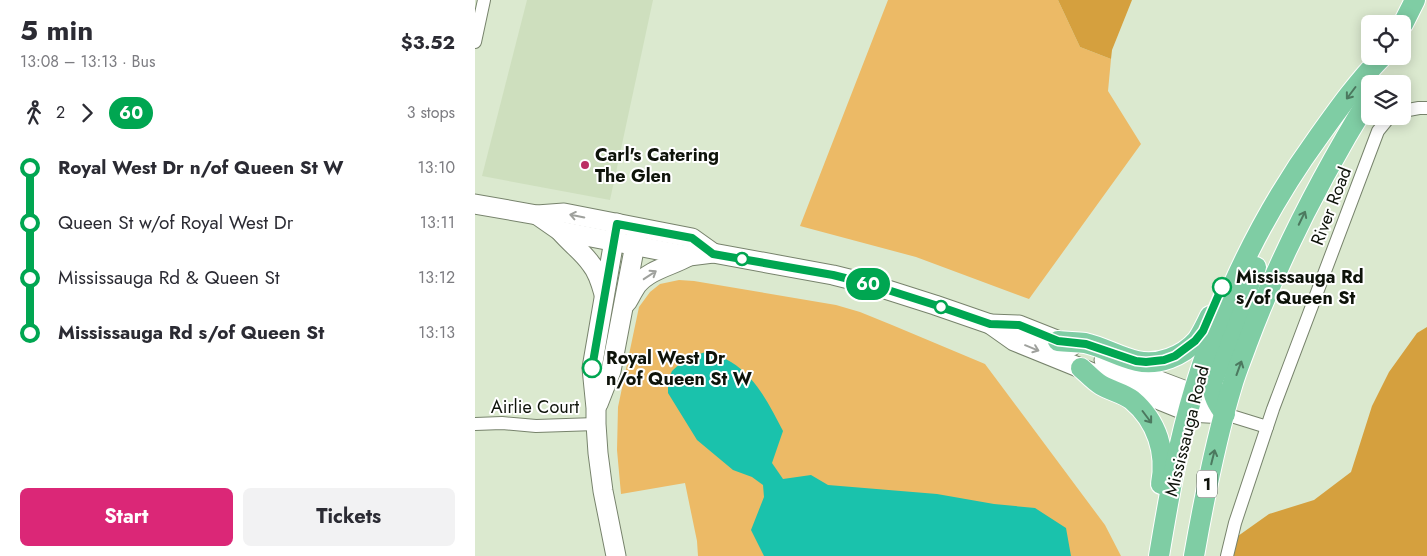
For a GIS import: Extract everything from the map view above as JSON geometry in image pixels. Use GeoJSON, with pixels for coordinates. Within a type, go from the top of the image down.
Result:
{"type":"FeatureCollection","features":[{"type":"Feature","properties":{"kind":"main road"},"geometry":{"type":"LineString","coordinates":[[1408,15],[1415,0]]}},
{"type":"Feature","properties":{"kind":"main road","name":"Mississauga Road"},"geometry":{"type":"LineString","coordinates":[[1161,547],[1179,447],[1199,374],[1243,265],[1274,205],[1297,166],[1364,75],[1375,65]]}},
{"type":"Feature","properties":{"kind":"main road","name":"Mississauga Road"},"geometry":{"type":"LineString","coordinates":[[1194,556],[1209,474],[1233,384],[1256,320],[1280,263],[1305,213],[1361,112]]}},
{"type":"Feature","properties":{"kind":"main road"},"geometry":{"type":"LineString","coordinates":[[475,204],[537,215],[564,213],[616,233]]}},
{"type":"Feature","properties":{"kind":"main road"},"geometry":{"type":"LineString","coordinates":[[1225,414],[1213,394],[1212,383],[1271,230],[1274,205]]}},
{"type":"Feature","properties":{"kind":"main road"},"geometry":{"type":"LineString","coordinates":[[537,215],[560,231],[569,243],[592,264],[604,294]]}},
{"type":"Feature","properties":{"kind":"main road"},"geometry":{"type":"LineString","coordinates":[[560,231],[616,233],[636,237],[689,256]]}},
{"type":"Feature","properties":{"kind":"main road"},"geometry":{"type":"LineString","coordinates":[[616,233],[592,368],[603,491],[616,556]]}},
{"type":"Feature","properties":{"kind":"main road"},"geometry":{"type":"LineString","coordinates":[[1058,341],[1086,344],[1136,361],[1153,362],[1175,356],[1195,341],[1203,331],[1239,248],[1258,235]]}},
{"type":"Feature","properties":{"kind":"main road"},"geometry":{"type":"LineString","coordinates":[[636,237],[692,238],[713,254]]}},
{"type":"Feature","properties":{"kind":"main road"},"geometry":{"type":"LineString","coordinates":[[596,416],[611,371],[636,237]]}},
{"type":"Feature","properties":{"kind":"main road"},"geometry":{"type":"LineString","coordinates":[[623,308],[637,285],[656,271],[689,256],[713,254],[842,277],[869,284],[990,324],[1014,340],[1081,368],[1225,414]]}},
{"type":"Feature","properties":{"kind":"main road"},"geometry":{"type":"LineString","coordinates":[[990,324],[1019,325],[1058,341],[1191,403]]}},
{"type":"Feature","properties":{"kind":"main road"},"geometry":{"type":"LineString","coordinates":[[1081,368],[1100,385],[1123,394],[1132,400],[1147,416],[1154,428],[1161,447],[1164,464],[1154,526],[1161,547]]}},
{"type":"Feature","properties":{"kind":"street"},"geometry":{"type":"LineString","coordinates":[[475,42],[484,0]]}},
{"type":"Feature","properties":{"kind":"street"},"geometry":{"type":"LineString","coordinates":[[1411,109],[1427,108]]}},
{"type":"Feature","properties":{"kind":"street","name":"River Road"},"geometry":{"type":"LineString","coordinates":[[1227,556],[1235,523],[1267,427],[1378,131],[1383,125]]}},
{"type":"Feature","properties":{"kind":"street"},"geometry":{"type":"LineString","coordinates":[[1225,414],[1267,427]]}},
{"type":"Feature","properties":{"kind":"street","name":"Airlie Court"},"geometry":{"type":"LineString","coordinates":[[475,424],[502,423],[536,426],[596,416]]}},
{"type":"Feature","properties":{"kind":"shaded area"},"geometry":{"type":"Polygon","coordinates":[[[527,0],[653,0],[610,200],[482,176],[527,0]]]}},
{"type":"Feature","properties":{"kind":"shaded area"},"geometry":{"type":"Polygon","coordinates":[[[888,0],[1058,0],[1080,47],[1111,59],[1108,91],[1141,144],[1029,299],[916,257],[800,226],[888,0]]]}},
{"type":"Feature","properties":{"kind":"shaded area"},"geometry":{"type":"Polygon","coordinates":[[[1058,0],[1132,0],[1112,50],[1111,59],[1080,47],[1058,0]]]}},
{"type":"Feature","properties":{"kind":"shaded area"},"geometry":{"type":"Polygon","coordinates":[[[679,280],[836,305],[860,312],[985,364],[1105,525],[1121,556],[698,556],[697,541],[685,483],[621,494],[617,450],[618,407],[639,307],[650,292],[660,284],[679,280]]]}},
{"type":"Feature","properties":{"kind":"shaded area"},"geometry":{"type":"Polygon","coordinates":[[[1427,327],[1427,556],[1233,556],[1238,536],[1269,514],[1314,500],[1351,472],[1372,406],[1389,372],[1417,333],[1427,327]]]}},
{"type":"Feature","properties":{"kind":"water"},"geometry":{"type":"Polygon","coordinates":[[[709,351],[740,368],[755,384],[767,402],[783,431],[772,463],[783,479],[811,475],[828,485],[937,494],[994,504],[1035,508],[1066,528],[1071,556],[764,556],[751,530],[764,497],[763,485],[752,477],[733,470],[697,440],[668,393],[668,381],[672,371],[686,358],[709,351]]]}},
{"type":"Feature","properties":{"kind":"bus line","name":"60"},"geometry":{"type":"LineString","coordinates":[[592,368],[617,224],[692,238],[713,254],[833,275],[869,284],[990,324],[1019,325],[1058,341],[1086,344],[1136,361],[1153,362],[1164,360],[1175,356],[1187,348],[1203,331],[1222,287]]}},
{"type":"Feature","properties":{"kind":"place","name":"Carl's Catering The Glen"},"geometry":{"type":"Point","coordinates":[585,165]}},
{"type":"Feature","properties":{"kind":"place","name":"Mississauga Rd s/of Queen St"},"geometry":{"type":"Point","coordinates":[1222,287]}},
{"type":"Feature","properties":{"kind":"place","name":"Royal West Dr n/of Queen St W"},"geometry":{"type":"Point","coordinates":[592,368]}}]}
